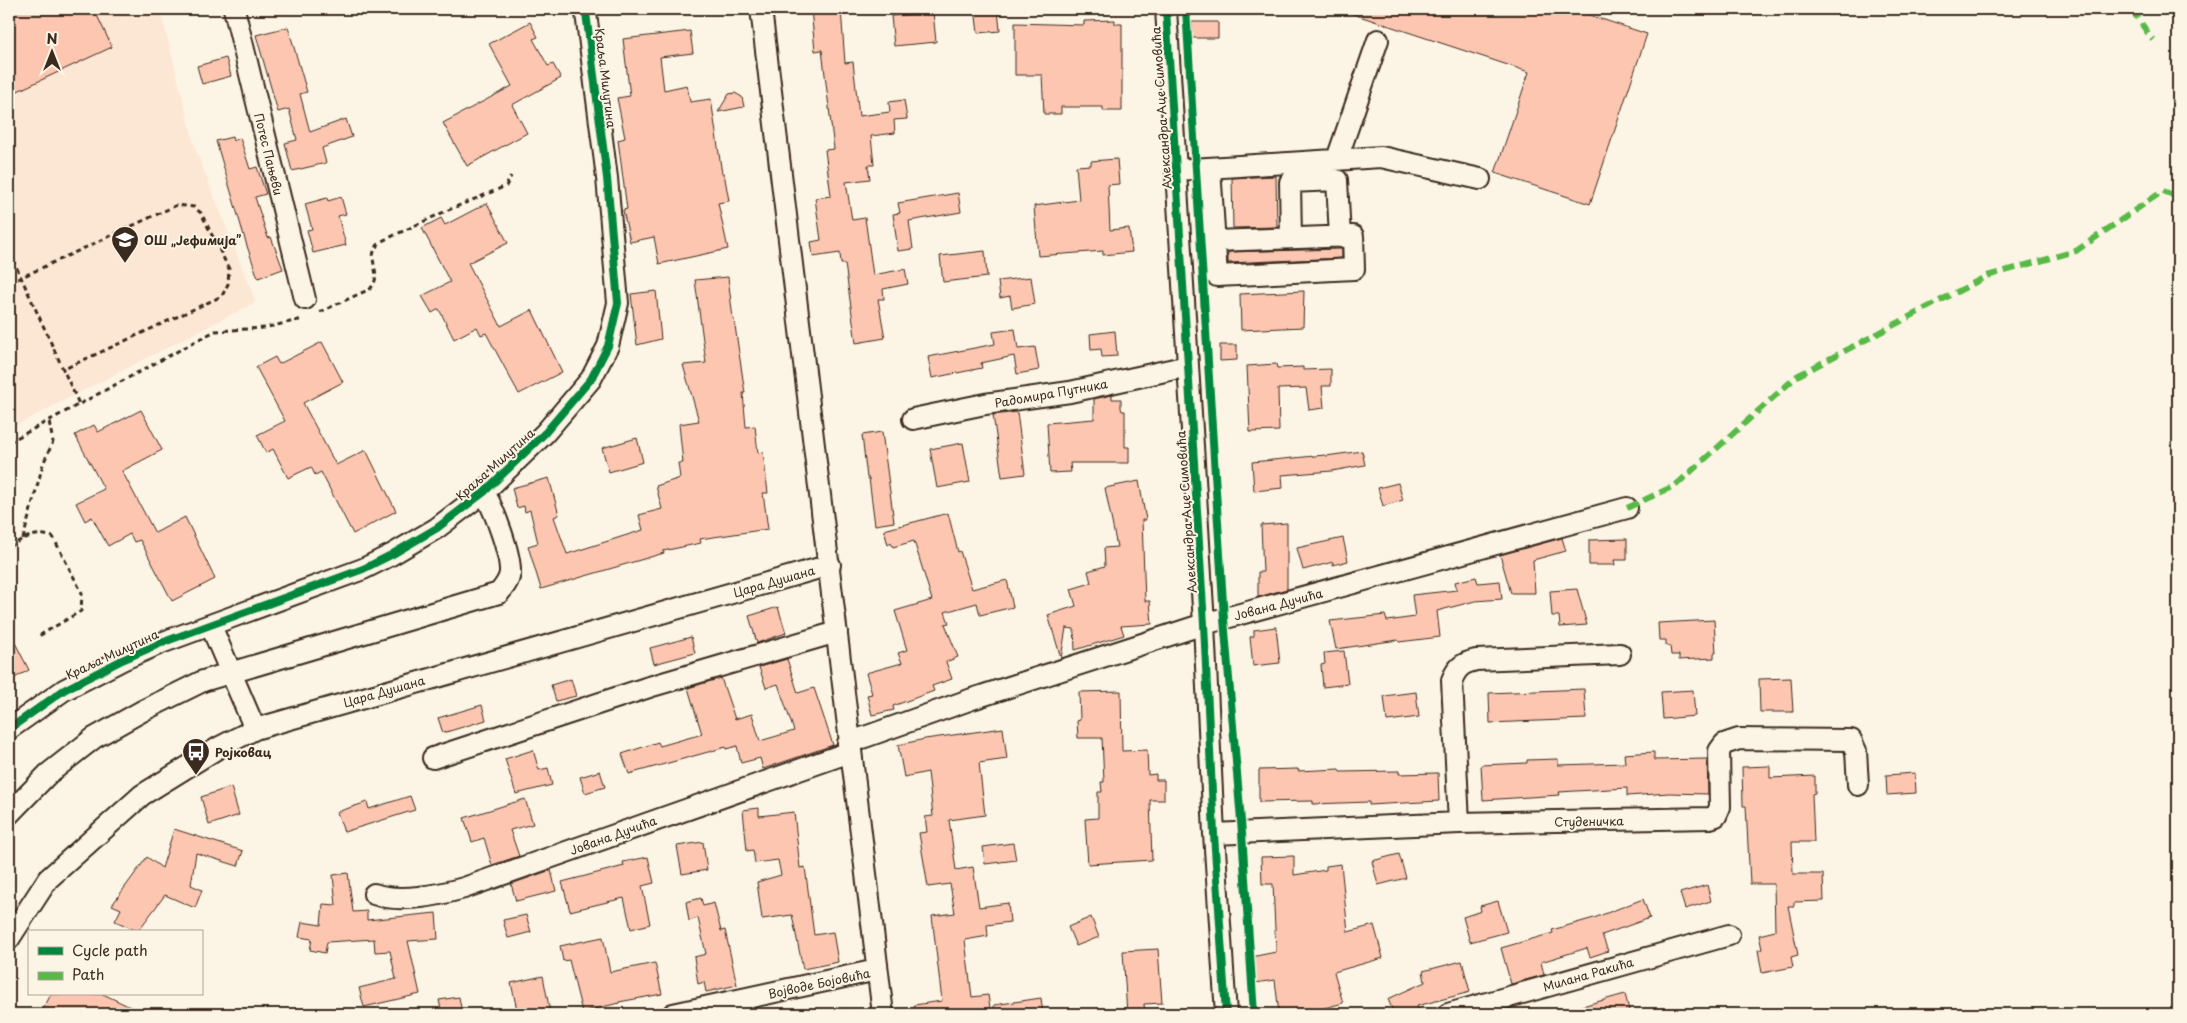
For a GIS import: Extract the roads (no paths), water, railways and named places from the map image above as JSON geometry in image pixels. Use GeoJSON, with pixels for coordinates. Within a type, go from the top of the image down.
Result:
{"type":"FeatureCollection","features":[{"type":"Feature","properties":{"kind":"street","name":"Потес Пањеви"},"geometry":{"type":"LineString","coordinates":[[234,9],[305,299]]}},
{"type":"Feature","properties":{"kind":"street"},"geometry":{"type":"LineString","coordinates":[[761,9],[830,565],[849,748],[883,1014]]}},
{"type":"Feature","properties":{"kind":"street","name":"Александра Аце Симовића"},"geometry":{"type":"LineString","coordinates":[[1166,9],[1226,1014]]}},
{"type":"Feature","properties":{"kind":"street","name":"Краља Милутина"},"geometry":{"type":"LineString","coordinates":[[9,729],[64,690],[122,660],[161,643],[363,569],[437,528],[484,492],[545,433],[590,379],[608,346],[618,303],[607,178],[586,13]]}},
{"type":"Feature","properties":{"kind":"street"},"geometry":{"type":"LineString","coordinates":[[1337,159],[1378,40]]}},
{"type":"Feature","properties":{"kind":"street"},"geometry":{"type":"LineString","coordinates":[[1176,170],[1381,156],[1480,179]]}},
{"type":"Feature","properties":{"kind":"street"},"geometry":{"type":"LineString","coordinates":[[1210,168],[1214,241],[1217,276],[1354,268],[1352,236],[1214,241]]}},
{"type":"Feature","properties":{"kind":"street"},"geometry":{"type":"LineString","coordinates":[[1291,238],[1290,182],[1337,180],[1340,237]]}},
{"type":"Feature","properties":{"kind":"street","name":"Радомира Путника"},"geometry":{"type":"LineString","coordinates":[[912,419],[985,404],[1070,392],[1188,366]]}},
{"type":"Feature","properties":{"kind":"street"},"geometry":{"type":"LineString","coordinates":[[9,814],[48,774],[94,738],[194,685],[230,672],[499,592],[506,586],[510,572],[498,519],[484,492]]}},
{"type":"Feature","properties":{"kind":"street","name":"Јована Дучића"},"geometry":{"type":"LineString","coordinates":[[374,894],[390,897],[420,896],[457,890],[849,748],[972,699],[1204,624],[1627,508]]}},
{"type":"Feature","properties":{"kind":"street","name":"Цара Душана"},"geometry":{"type":"LineString","coordinates":[[9,939],[48,879],[142,795],[218,748],[255,729],[830,565]]}},
{"type":"Feature","properties":{"kind":"street"},"geometry":{"type":"LineString","coordinates":[[210,626],[255,729]]}},
{"type":"Feature","properties":{"kind":"street"},"geometry":{"type":"LineString","coordinates":[[433,758],[649,687],[837,632]]}},
{"type":"Feature","properties":{"kind":"street"},"geometry":{"type":"LineString","coordinates":[[1459,823],[1452,680],[1456,671],[1464,663],[1476,660],[1620,654]]}},
{"type":"Feature","properties":{"kind":"street","name":"Студеничка"},"geometry":{"type":"LineString","coordinates":[[1214,834],[1459,823],[1710,818],[1716,816],[1720,807],[1719,751],[1724,744],[1739,739],[1851,740],[1856,751],[1858,784]]}},
{"type":"Feature","properties":{"kind":"street","name":"Милана Ракића"},"geometry":{"type":"LineString","coordinates":[[1448,1014],[1729,935]]}},
{"type":"Feature","properties":{"kind":"street","name":"Војводе Бојовића"},"geometry":{"type":"LineString","coordinates":[[673,1014],[877,970]]}},
{"type":"Feature","properties":{"kind":"place","name":"ОШ „Јефимија”"},"geometry":{"type":"Point","coordinates":[125,264]}},
{"type":"Feature","properties":{"kind":"place","name":"Ројковац"},"geometry":{"type":"Point","coordinates":[196,776]}}]}
